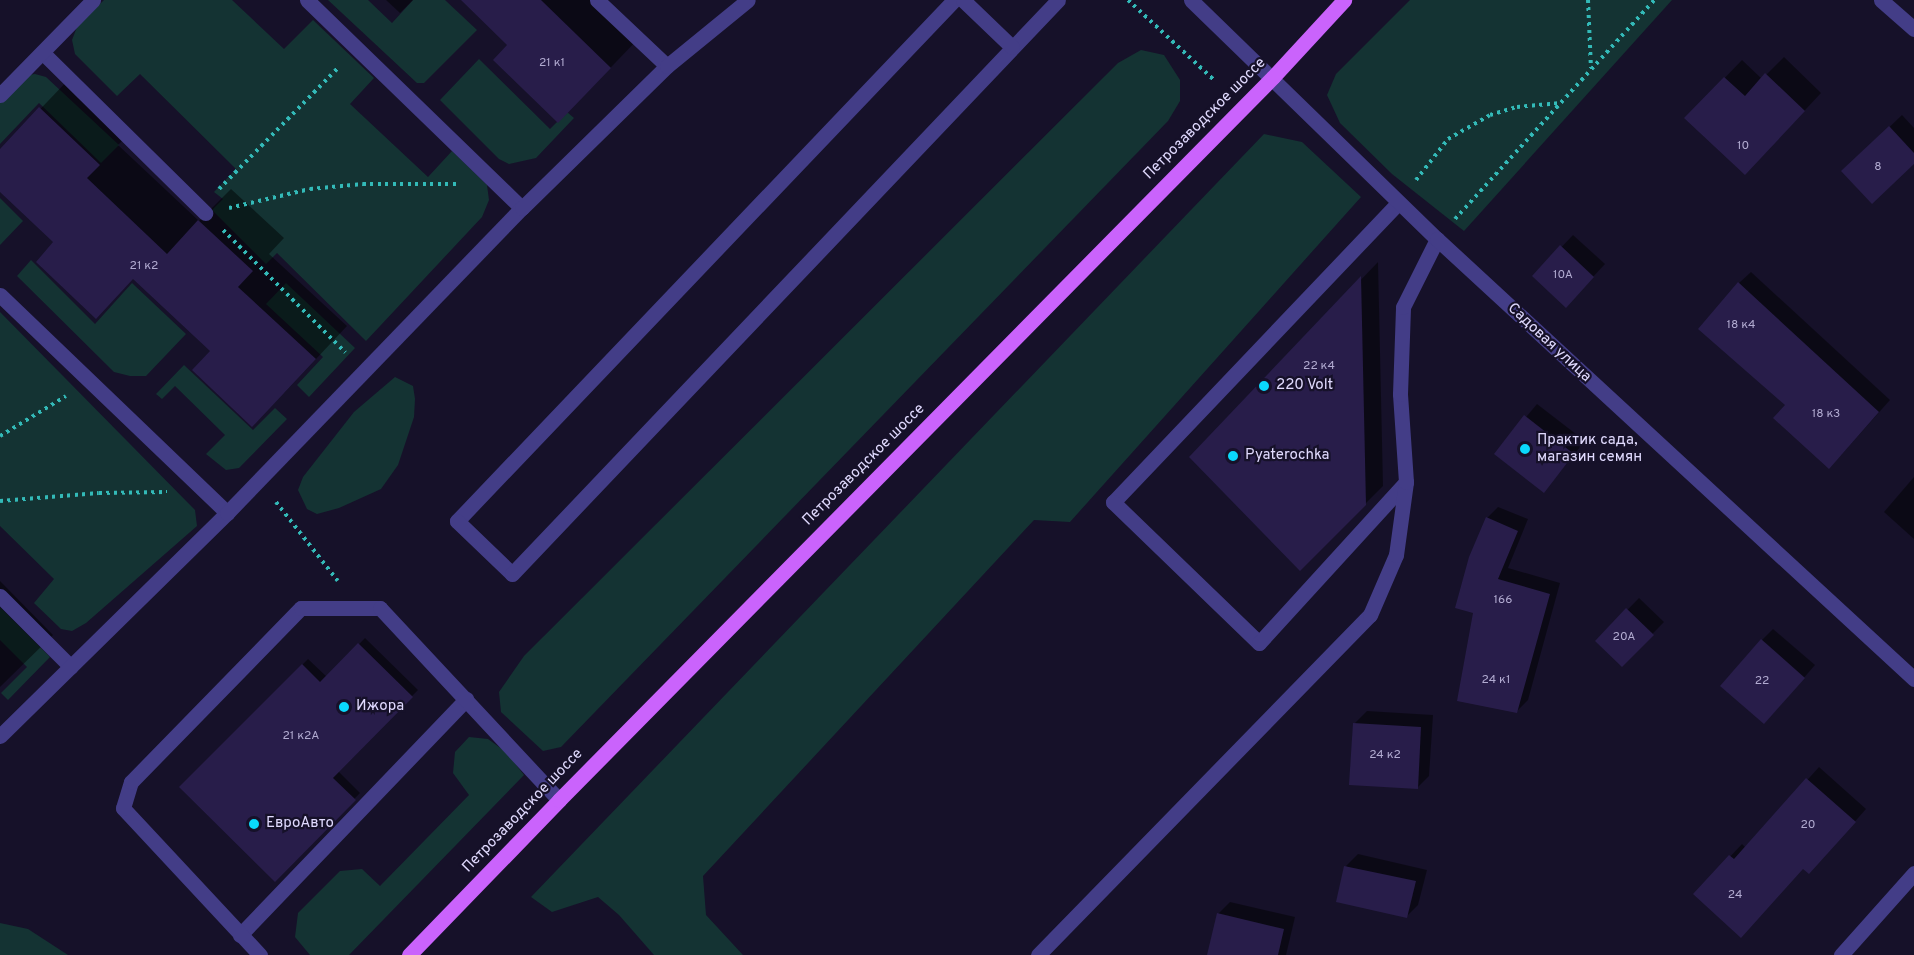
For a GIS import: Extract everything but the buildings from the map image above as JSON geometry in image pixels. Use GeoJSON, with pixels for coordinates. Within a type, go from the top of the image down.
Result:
{"type":"FeatureCollection","features":[{"type":"Feature","properties":{"kind":"main road","name":"Петрозаводское шоссе"},"geometry":{"type":"LineString","coordinates":[[409,955],[559,800],[1273,77],[1344,0]]}},
{"type":"Feature","properties":{"kind":"street"},"geometry":{"type":"LineString","coordinates":[[0,95],[93,0]]}},
{"type":"Feature","properties":{"kind":"street"},"geometry":{"type":"LineString","coordinates":[[307,0],[522,208]]}},
{"type":"Feature","properties":{"kind":"street"},"geometry":{"type":"LineString","coordinates":[[597,0],[667,66]]}},
{"type":"Feature","properties":{"kind":"street"},"geometry":{"type":"LineString","coordinates":[[0,736],[227,513],[522,208],[667,66],[748,0]]}},
{"type":"Feature","properties":{"kind":"street"},"geometry":{"type":"LineString","coordinates":[[954,0],[457,522],[512,574],[1058,0]]}},
{"type":"Feature","properties":{"kind":"street"},"geometry":{"type":"LineString","coordinates":[[963,0],[1012,47]]}},
{"type":"Feature","properties":{"kind":"street","name":"Садовая улица"},"geometry":{"type":"LineString","coordinates":[[1191,0],[1273,77],[1398,203],[1914,679]]}},
{"type":"Feature","properties":{"kind":"street"},"geometry":{"type":"LineString","coordinates":[[1881,0],[1914,29]]}},
{"type":"Feature","properties":{"kind":"street"},"geometry":{"type":"LineString","coordinates":[[43,53],[202,210]]}},
{"type":"Feature","properties":{"kind":"street"},"geometry":{"type":"LineString","coordinates":[[1398,203],[1113,502],[1259,643],[1406,482]]}},
{"type":"Feature","properties":{"kind":"street"},"geometry":{"type":"LineString","coordinates":[[1038,955],[1370,615],[1396,555],[1406,482],[1400,394],[1402,307],[1437,239]]}},
{"type":"Feature","properties":{"kind":"street"},"geometry":{"type":"LineString","coordinates":[[0,295],[227,513]]}},
{"type":"Feature","properties":{"kind":"street"},"geometry":{"type":"LineString","coordinates":[[0,596],[71,667]]}},
{"type":"Feature","properties":{"kind":"street"},"geometry":{"type":"LineString","coordinates":[[260,955],[123,808],[130,782],[301,608],[380,608],[559,800]]}},
{"type":"Feature","properties":{"kind":"street"},"geometry":{"type":"LineString","coordinates":[[240,935],[466,699]]}},
{"type":"Feature","properties":{"kind":"street"},"geometry":{"type":"LineString","coordinates":[[1841,955],[1914,873]]}},
{"type":"Feature","properties":{"kind":"path"},"geometry":{"type":"LineString","coordinates":[[1128,0],[1213,79]]}},
{"type":"Feature","properties":{"kind":"path"},"geometry":{"type":"LineString","coordinates":[[1588,0],[1591,69]]}},
{"type":"Feature","properties":{"kind":"path"},"geometry":{"type":"LineString","coordinates":[[1437,239],[1654,0]]}},
{"type":"Feature","properties":{"kind":"path"},"geometry":{"type":"LineString","coordinates":[[202,210],[358,48]]}},
{"type":"Feature","properties":{"kind":"path"},"geometry":{"type":"LineString","coordinates":[[1398,203],[1448,139],[1490,115],[1517,107],[1562,103]]}},
{"type":"Feature","properties":{"kind":"path"},"geometry":{"type":"LineString","coordinates":[[202,210],[310,189],[363,184],[496,184]]}},
{"type":"Feature","properties":{"kind":"path"},"geometry":{"type":"LineString","coordinates":[[202,210],[365,371]]}},
{"type":"Feature","properties":{"kind":"path"},"geometry":{"type":"LineString","coordinates":[[0,436],[90,381]]}},
{"type":"Feature","properties":{"kind":"path"},"geometry":{"type":"LineString","coordinates":[[260,479],[282,512],[333,575],[356,608]]}},
{"type":"Feature","properties":{"kind":"path"},"geometry":{"type":"LineString","coordinates":[[0,501],[99,493],[205,492]]}},
{"type":"Feature","properties":{"kind":"green space"},"geometry":{"type":"Polygon","coordinates":[[[104,0],[232,0],[284,49],[313,20],[374,78],[350,104],[428,177],[452,151],[487,185],[489,200],[482,217],[366,341],[277,253],[266,264],[212,210],[223,199],[214,192],[236,169],[140,74],[117,96],[75,54],[72,40],[77,27],[104,0]]]}},
{"type":"Feature","properties":{"kind":"green space"},"geometry":{"type":"Polygon","coordinates":[[[328,0],[368,0],[392,23],[413,0],[445,0],[477,30],[424,83],[417,83],[328,0]]]}},
{"type":"Feature","properties":{"kind":"green space"},"geometry":{"type":"Polygon","coordinates":[[[1410,0],[1672,0],[1464,231],[1392,174],[1340,123],[1327,95],[1336,74],[1410,0]]]}},
{"type":"Feature","properties":{"kind":"green space"},"geometry":{"type":"Polygon","coordinates":[[[1141,50],[1164,55],[1180,80],[1180,101],[1168,121],[561,747],[543,751],[501,712],[499,692],[524,656],[1118,63],[1141,50]]]}},
{"type":"Feature","properties":{"kind":"green space"},"geometry":{"type":"Polygon","coordinates":[[[479,59],[550,129],[567,112],[574,118],[536,158],[509,164],[499,159],[440,100],[479,59]]]}},
{"type":"Feature","properties":{"kind":"green space"},"geometry":{"type":"Polygon","coordinates":[[[28,75],[46,77],[119,145],[101,163],[39,103],[0,144],[0,100],[28,75]]]}},
{"type":"Feature","properties":{"kind":"green space"},"geometry":{"type":"Polygon","coordinates":[[[1264,134],[1302,142],[1361,197],[1070,522],[1034,520],[703,876],[706,915],[743,955],[654,955],[619,915],[598,897],[552,912],[531,897],[1264,134]]]}},
{"type":"Feature","properties":{"kind":"green space"},"geometry":{"type":"Polygon","coordinates":[[[0,198],[23,221],[0,245],[0,198]]]}},
{"type":"Feature","properties":{"kind":"green space"},"geometry":{"type":"Polygon","coordinates":[[[31,260],[95,324],[132,283],[186,334],[146,376],[130,376],[114,372],[17,276],[31,260]]]}},
{"type":"Feature","properties":{"kind":"green space"},"geometry":{"type":"Polygon","coordinates":[[[286,283],[355,348],[309,397],[297,385],[323,357],[266,304],[286,283]]]}},
{"type":"Feature","properties":{"kind":"green space"},"geometry":{"type":"Polygon","coordinates":[[[0,312],[195,510],[197,526],[86,623],[72,631],[61,629],[34,603],[54,579],[0,526],[0,312]]]}},
{"type":"Feature","properties":{"kind":"green space"},"geometry":{"type":"Polygon","coordinates":[[[184,365],[253,430],[275,408],[287,419],[239,468],[226,470],[206,454],[225,435],[175,386],[162,399],[156,394],[184,365]]]}},
{"type":"Feature","properties":{"kind":"green space"},"geometry":{"type":"Polygon","coordinates":[[[395,377],[413,386],[415,399],[414,417],[398,465],[381,489],[339,508],[317,514],[307,509],[298,490],[303,477],[354,412],[395,377]]]}},
{"type":"Feature","properties":{"kind":"green space"},"geometry":{"type":"Polygon","coordinates":[[[0,607],[50,657],[8,700],[1,693],[27,667],[0,640],[0,607]]]}},
{"type":"Feature","properties":{"kind":"green space"},"geometry":{"type":"Polygon","coordinates":[[[469,737],[488,739],[506,752],[524,775],[349,955],[310,955],[295,937],[298,913],[340,871],[362,869],[380,886],[469,795],[453,773],[455,752],[469,737]]]}},
{"type":"Feature","properties":{"kind":"green space"},"geometry":{"type":"Polygon","coordinates":[[[0,923],[28,929],[68,955],[0,955],[0,923]]]}},
{"type":"Feature","properties":{"kind":"place","name":"220 Volt"},"geometry":{"type":"Point","coordinates":[1264,386]}},
{"type":"Feature","properties":{"kind":"place","name":"Практик сада, магазин семян"},"geometry":{"type":"Point","coordinates":[1525,449]}},
{"type":"Feature","properties":{"kind":"place","name":"Pyaterochka"},"geometry":{"type":"Point","coordinates":[1233,456]}},
{"type":"Feature","properties":{"kind":"place","name":"Ижора"},"geometry":{"type":"Point","coordinates":[344,707]}},
{"type":"Feature","properties":{"kind":"place","name":"ЕвроАвто"},"geometry":{"type":"Point","coordinates":[254,824]}}]}
